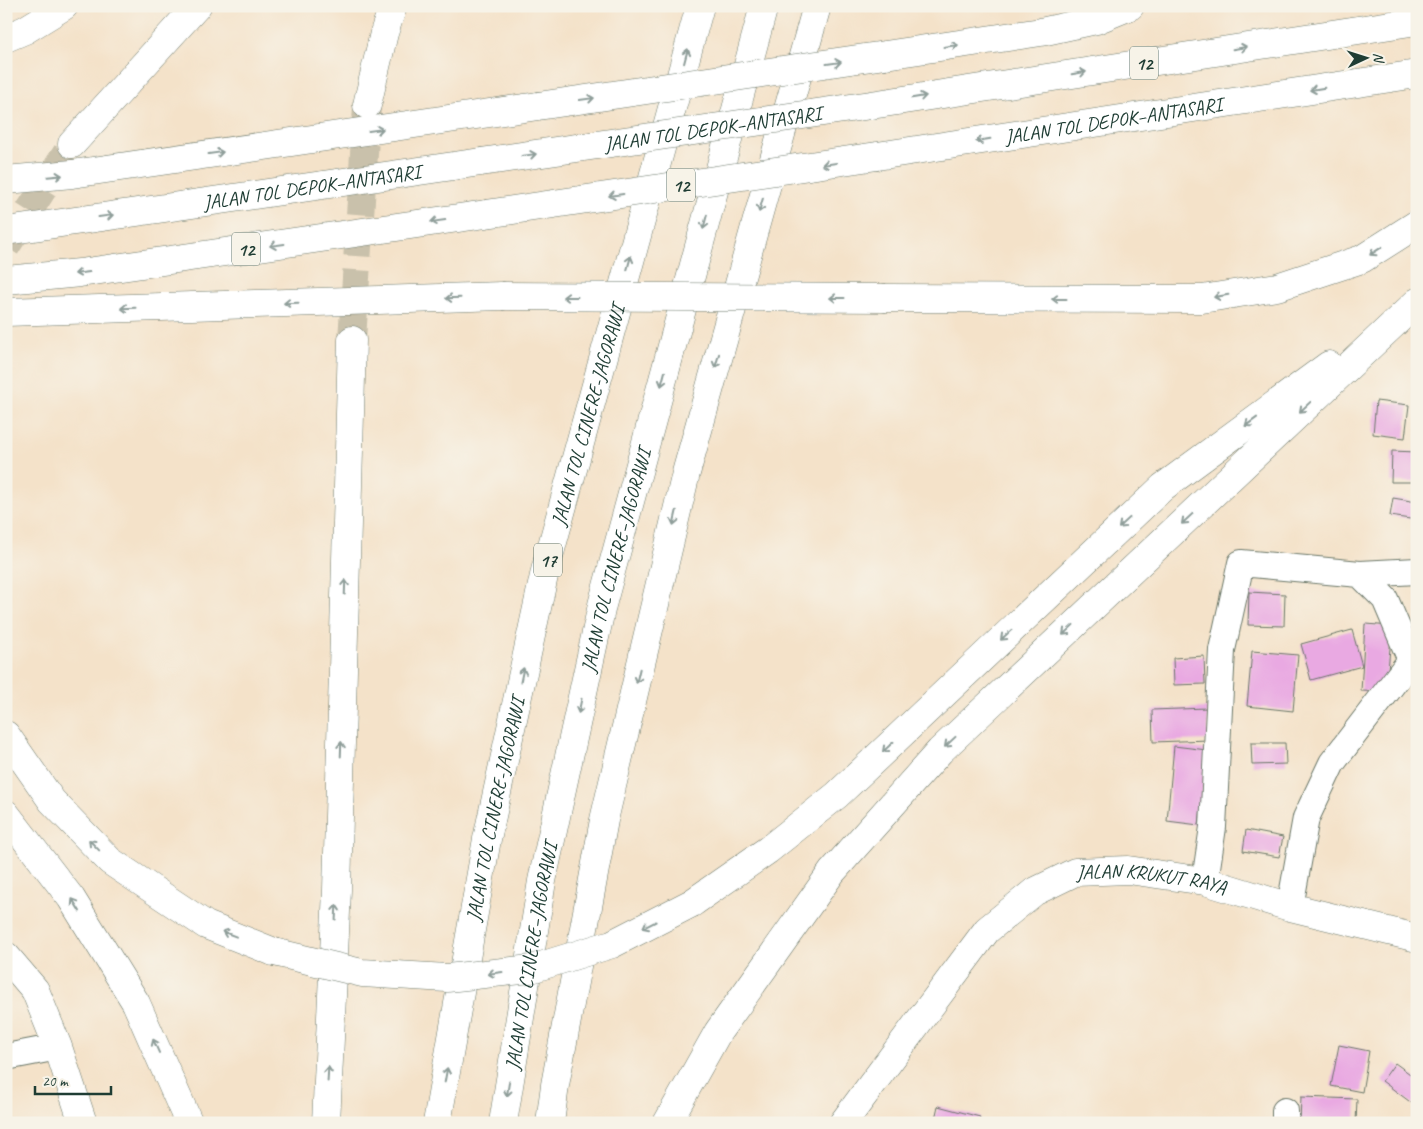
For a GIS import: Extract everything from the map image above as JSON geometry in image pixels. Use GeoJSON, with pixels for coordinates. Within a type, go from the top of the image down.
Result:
{"type":"FeatureCollection","features":[{"type":"Feature","properties":{"kind":"main road"},"geometry":{"type":"LineString","coordinates":[[6,38],[25,30],[64,6]]}},
{"type":"Feature","properties":{"kind":"main road"},"geometry":{"type":"LineString","coordinates":[[72,144],[197,6]]}},
{"type":"Feature","properties":{"kind":"main road"},"geometry":{"type":"LineString","coordinates":[[367,106],[384,33],[393,6]]}},
{"type":"Feature","properties":{"kind":"main road","name":"JALAN TOL CINERE-JAGORAWI"},"geometry":{"type":"LineString","coordinates":[[437,1123],[487,839],[545,571],[700,6]]}},
{"type":"Feature","properties":{"kind":"main road","name":"JALAN TOL CINERE–JAGORAWI"},"geometry":{"type":"LineString","coordinates":[[503,1123],[542,881],[602,605],[764,6]]}},
{"type":"Feature","properties":{"kind":"main road"},"geometry":{"type":"LineString","coordinates":[[550,1123],[555,1085],[604,820],[686,473],[817,6]]}},
{"type":"Feature","properties":{"kind":"main road"},"geometry":{"type":"LineString","coordinates":[[6,180],[72,174],[1041,32],[1096,20],[1130,6]]}},
{"type":"Feature","properties":{"kind":"main road","name":"JALAN TOL DEPOK–ANTASARI"},"geometry":{"type":"LineString","coordinates":[[6,231],[871,105],[1417,21]]}},
{"type":"Feature","properties":{"kind":"main road","name":"JALAN TOL DEPOK–ANTASARI"},"geometry":{"type":"LineString","coordinates":[[6,280],[80,273],[486,214],[1417,74]]}},
{"type":"Feature","properties":{"kind":"main road"},"geometry":{"type":"LineString","coordinates":[[6,312],[502,296],[1202,299],[1277,288],[1362,260],[1417,224]]}},
{"type":"Feature","properties":{"kind":"main road"},"geometry":{"type":"LineString","coordinates":[[6,735],[52,802],[110,862],[206,925],[274,952],[362,973],[447,978],[531,969],[612,944],[692,903],[768,850],[837,795],[1163,487],[1417,301]]}},
{"type":"Feature","properties":{"kind":"main road"},"geometry":{"type":"LineString","coordinates":[[667,1123],[718,1032],[832,872],[940,751],[1417,301]]}},
{"type":"Feature","properties":{"kind":"main road"},"geometry":{"type":"LineString","coordinates":[[326,1123],[337,880],[352,340]]}},
{"type":"Feature","properties":{"kind":"main road"},"geometry":{"type":"LineString","coordinates":[[6,814],[71,898],[136,1002],[189,1123]]}},
{"type":"Feature","properties":{"kind":"main road","name":"JALAN KRUKUT RAYA"},"geometry":{"type":"LineString","coordinates":[[843,1123],[987,930],[1034,892],[1075,872],[1128,870],[1205,881],[1290,908],[1417,938]]}},
{"type":"Feature","properties":{"kind":"main road"},"geometry":{"type":"LineString","coordinates":[[6,956],[35,990],[58,1048],[83,1123]]}},
{"type":"Feature","properties":{"kind":"street"},"geometry":{"type":"LineString","coordinates":[[1205,881],[1213,827],[1222,650],[1241,563],[1360,574],[1417,571]]}},
{"type":"Feature","properties":{"kind":"street"},"geometry":{"type":"LineString","coordinates":[[1290,908],[1306,818],[1332,763],[1414,654],[1385,599],[1360,574]]}},
{"type":"Feature","properties":{"kind":"street"},"geometry":{"type":"LineString","coordinates":[[6,1057],[58,1048]]}},
{"type":"Feature","properties":{"kind":"building"},"geometry":{"type":"Polygon","coordinates":[[[1376,401],[1409,405],[1405,438],[1373,434],[1376,401]]]}},
{"type":"Feature","properties":{"kind":"building"},"geometry":{"type":"Polygon","coordinates":[[[1392,451],[1417,452],[1417,482],[1391,482],[1392,451]]]}},
{"type":"Feature","properties":{"kind":"building"},"geometry":{"type":"Polygon","coordinates":[[[1393,498],[1417,502],[1417,520],[1390,516],[1393,498]]]}},
{"type":"Feature","properties":{"kind":"building"},"geometry":{"type":"Polygon","coordinates":[[[1249,592],[1285,594],[1284,626],[1248,625],[1249,592]]]}},
{"type":"Feature","properties":{"kind":"building"},"geometry":{"type":"Polygon","coordinates":[[[1365,624],[1392,626],[1386,692],[1361,691],[1365,624]]]}},
{"type":"Feature","properties":{"kind":"building"},"geometry":{"type":"Polygon","coordinates":[[[1352,630],[1362,666],[1311,680],[1301,644],[1352,630]]]}},
{"type":"Feature","properties":{"kind":"building"},"geometry":{"type":"Polygon","coordinates":[[[1252,651],[1298,655],[1293,711],[1247,706],[1252,651]]]}},
{"type":"Feature","properties":{"kind":"building"},"geometry":{"type":"Polygon","coordinates":[[[1204,656],[1205,684],[1174,685],[1173,658],[1204,656]]]}},
{"type":"Feature","properties":{"kind":"building"},"geometry":{"type":"Polygon","coordinates":[[[1207,708],[1209,740],[1153,742],[1152,710],[1207,708]]]}},
{"type":"Feature","properties":{"kind":"building"},"geometry":{"type":"Polygon","coordinates":[[[1251,743],[1285,743],[1286,764],[1252,765],[1251,743]]]}},
{"type":"Feature","properties":{"kind":"building"},"geometry":{"type":"Polygon","coordinates":[[[1174,746],[1207,750],[1199,825],[1167,821],[1174,746]]]}},
{"type":"Feature","properties":{"kind":"building"},"geometry":{"type":"Polygon","coordinates":[[[1246,830],[1283,837],[1279,857],[1243,851],[1246,830]]]}},
{"type":"Feature","properties":{"kind":"building"},"geometry":{"type":"Polygon","coordinates":[[[1339,1045],[1369,1051],[1362,1092],[1331,1086],[1339,1045]]]}},
{"type":"Feature","properties":{"kind":"building"},"geometry":{"type":"Polygon","coordinates":[[[1395,1063],[1417,1079],[1417,1107],[1382,1081],[1395,1063]]]}},
{"type":"Feature","properties":{"kind":"building"},"geometry":{"type":"Polygon","coordinates":[[[1301,1097],[1357,1099],[1356,1123],[1300,1123],[1301,1097]]]}},
{"type":"Feature","properties":{"kind":"building"},"geometry":{"type":"Polygon","coordinates":[[[938,1106],[980,1117],[979,1123],[934,1123],[938,1106]]]}},
{"type":"Feature","properties":{"kind":"tunnel"},"geometry":{"type":"LineString","coordinates":[[352,340],[367,107]]}},
{"type":"Feature","properties":{"kind":"tunnel"},"geometry":{"type":"LineString","coordinates":[[6,247],[72,144]]}}]}
